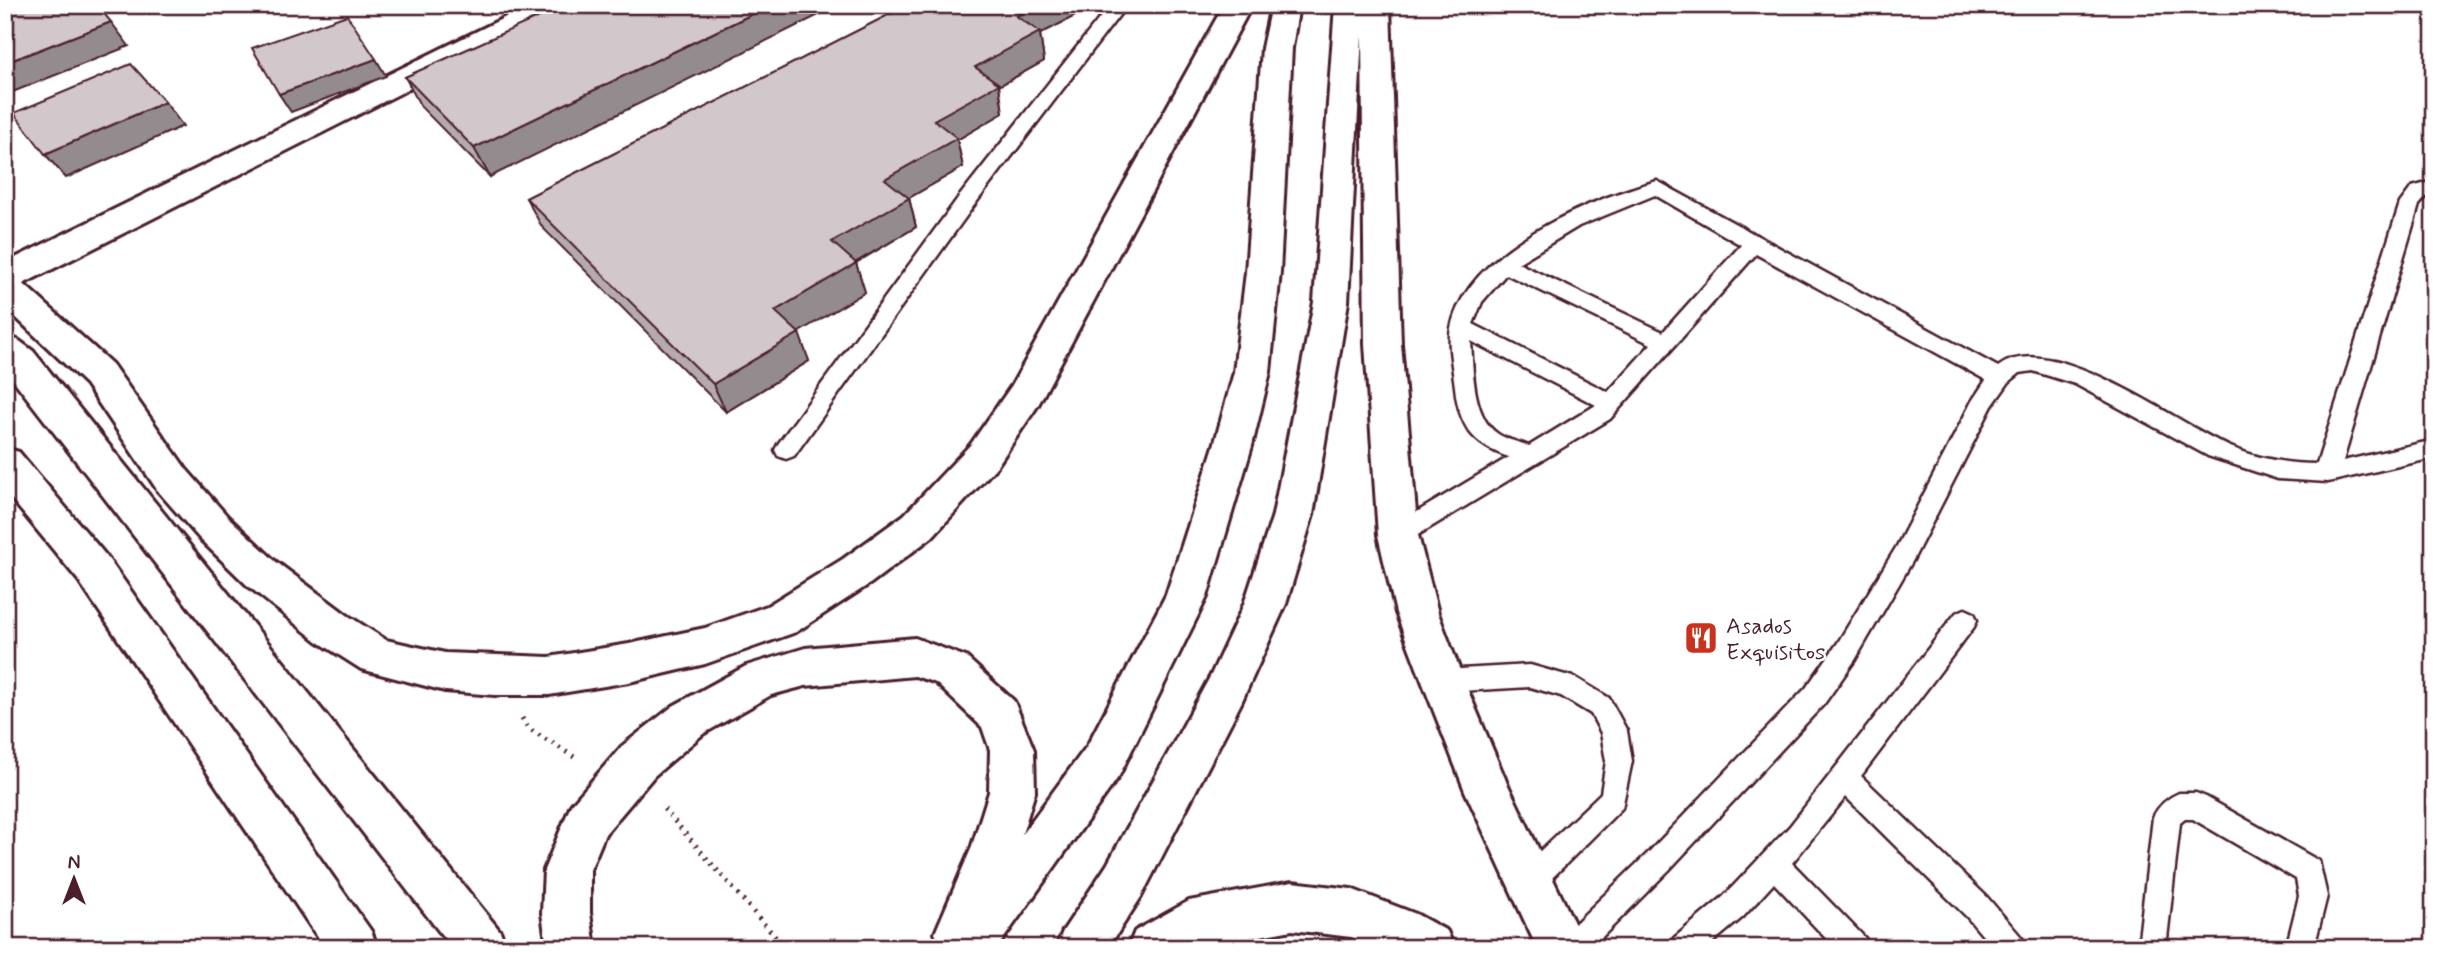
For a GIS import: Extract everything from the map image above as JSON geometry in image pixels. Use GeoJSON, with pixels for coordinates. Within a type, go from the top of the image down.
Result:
{"type":"FeatureCollection","features":[{"type":"Feature","properties":{"kind":"main road"},"geometry":{"type":"LineString","coordinates":[[5,278],[553,5]]}},
{"type":"Feature","properties":{"kind":"main road"},"geometry":{"type":"LineString","coordinates":[[5,287],[99,374],[172,480],[214,528],[290,596],[332,628],[376,656],[445,672],[549,676],[629,663],[705,646],[781,619],[857,571],[918,526],[984,455],[1025,395],[1238,5]]}},
{"type":"Feature","properties":{"kind":"main road"},"geometry":{"type":"LineString","coordinates":[[967,948],[1103,761],[1186,597],[1233,446],[1252,372],[1264,260],[1278,48],[1285,5]]}},
{"type":"Feature","properties":{"kind":"main road"},"geometry":{"type":"LineString","coordinates":[[1080,948],[1124,881],[1226,689],[1265,604],[1293,515],[1331,302],[1349,5]]}},
{"type":"Feature","properties":{"kind":"main road"},"geometry":{"type":"LineString","coordinates":[[1376,5],[1383,344],[1398,535],[1417,613],[1443,681],[1529,881],[1562,948]]}},
{"type":"Feature","properties":{"kind":"main road"},"geometry":{"type":"LineString","coordinates":[[5,349],[20,361],[483,948]]}},
{"type":"Feature","properties":{"kind":"main road"},"geometry":{"type":"LineString","coordinates":[[5,463],[93,569],[354,948]]}},
{"type":"Feature","properties":{"kind":"main road"},"geometry":{"type":"LineString","coordinates":[[571,948],[566,914],[566,870],[587,820],[638,761],[688,720],[761,679],[806,667],[915,657],[951,670],[999,715],[1012,750],[1012,792],[994,849],[953,948]]}},
{"type":"Feature","properties":{"kind":"main road"},"geometry":{"type":"LineString","coordinates":[[1152,948],[1189,925],[1292,906],[1351,914],[1416,938],[1430,948]]}},
{"type":"Feature","properties":{"kind":"lane"},"geometry":{"type":"LineString","coordinates":[[786,450],[965,203],[1119,5]]}},
{"type":"Feature","properties":{"kind":"lane"},"geometry":{"type":"LineString","coordinates":[[1531,455],[1489,440],[1475,423],[1466,390],[1461,327],[1475,295],[1504,265],[1564,225],[1608,204],[1657,187],[1754,244],[2000,378]]}},
{"type":"Feature","properties":{"kind":"lane"},"geometry":{"type":"LineString","coordinates":[[2328,473],[2410,202],[2419,192],[2434,187]]}},
{"type":"Feature","properties":{"kind":"lane"},"geometry":{"type":"LineString","coordinates":[[1398,535],[1602,413],[1754,244]]}},
{"type":"Feature","properties":{"kind":"lane"},"geometry":{"type":"LineString","coordinates":[[1504,265],[1665,342]]}},
{"type":"Feature","properties":{"kind":"lane"},"geometry":{"type":"LineString","coordinates":[[1461,327],[1611,403]]}},
{"type":"Feature","properties":{"kind":"lane"},"geometry":{"type":"LineString","coordinates":[[1570,948],[1687,832],[1815,696],[1846,652],[1906,552],[1983,401],[2000,378],[2016,366],[2031,363],[2050,365],[2075,374],[2209,447],[2245,462],[2306,475],[2328,473],[2434,449]]}},
{"type":"Feature","properties":{"kind":"lane"},"geometry":{"type":"LineString","coordinates":[[1684,948],[1733,907],[1800,835],[1965,620]]}},
{"type":"Feature","properties":{"kind":"lane"},"geometry":{"type":"LineString","coordinates":[[1443,681],[1530,676],[1567,686],[1601,706],[1614,731],[1619,761],[1613,799],[1529,881]]}},
{"type":"Feature","properties":{"kind":"lane"},"geometry":{"type":"LineString","coordinates":[[1844,777],[1977,907],[2012,948]]}},
{"type":"Feature","properties":{"kind":"lane"},"geometry":{"type":"LineString","coordinates":[[2152,948],[2167,817],[2179,806],[2196,806],[2309,871],[2313,896],[2300,948]]}},
{"type":"Feature","properties":{"kind":"lane"},"geometry":{"type":"LineString","coordinates":[[1773,863],[1855,948]]}},
{"type":"Feature","properties":{"kind":"path"},"geometry":{"type":"LineString","coordinates":[[495,676],[528,728],[584,763]]}},
{"type":"Feature","properties":{"kind":"path"},"geometry":{"type":"LineString","coordinates":[[664,809],[785,948]]}},
{"type":"Feature","properties":{"kind":"building"},"geometry":{"type":"Polygon","coordinates":[[[18,5],[97,5],[111,22],[5,63],[5,10],[18,5]]]}},
{"type":"Feature","properties":{"kind":"building"},"geometry":{"type":"Polygon","coordinates":[[[566,5],[771,5],[474,148],[405,77],[566,5]]]}},
{"type":"Feature","properties":{"kind":"building"},"geometry":{"type":"Polygon","coordinates":[[[908,5],[1037,5],[1016,16],[1040,32],[975,67],[999,84],[934,120],[957,138],[885,179],[909,198],[832,242],[856,263],[775,311],[799,333],[713,384],[526,198],[908,5]]]}},
{"type":"Feature","properties":{"kind":"building"},"geometry":{"type":"Polygon","coordinates":[[[347,15],[376,59],[279,94],[252,48],[347,15]]]}},
{"type":"Feature","properties":{"kind":"building"},"geometry":{"type":"Polygon","coordinates":[[[131,64],[165,102],[45,154],[14,113],[131,64]]]}},
{"type":"Feature","properties":{"kind":"place","name":"Asados Exquisitos"},"geometry":{"type":"Point","coordinates":[1701,638]}}]}
